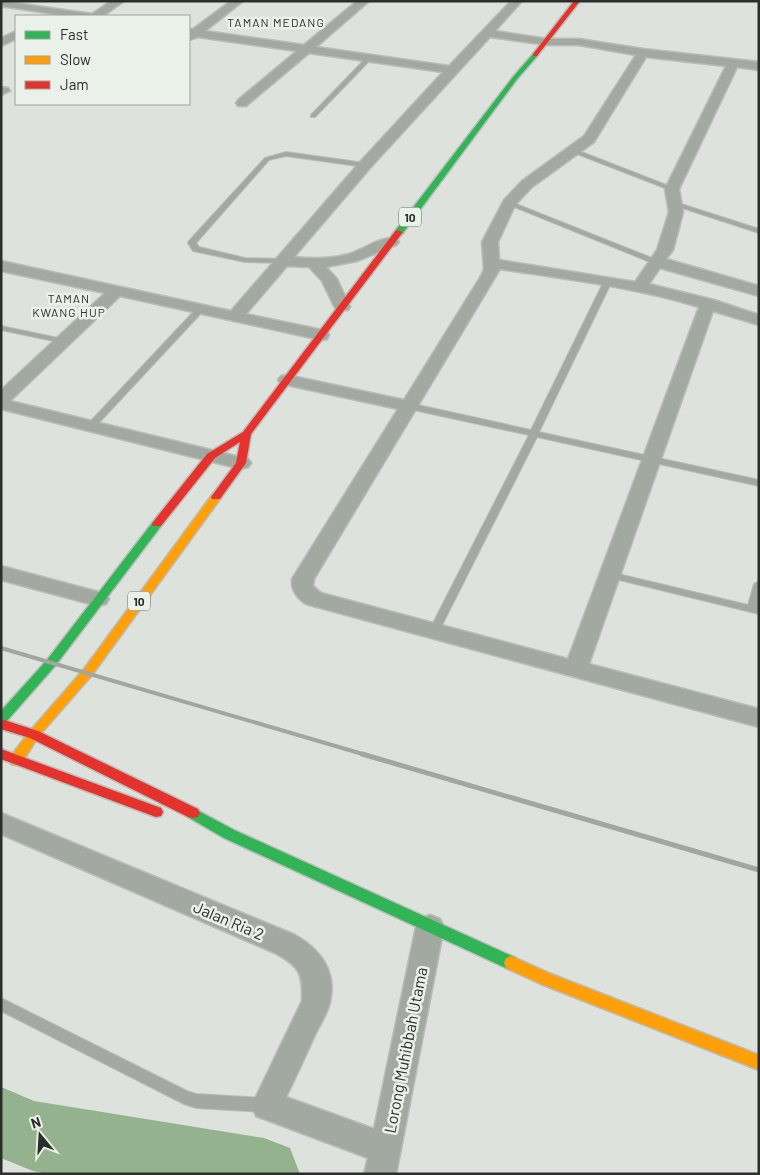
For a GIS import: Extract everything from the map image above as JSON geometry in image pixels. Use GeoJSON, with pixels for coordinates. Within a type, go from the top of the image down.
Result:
{"type":"FeatureCollection","features":[{"type":"Feature","properties":{"kind":"main road","name":"10"},"geometry":{"type":"LineString","coordinates":[[1,720],[51,663],[98,599],[211,456],[246,434],[515,78],[547,42],[577,1]]}},
{"type":"Feature","properties":{"kind":"main road","name":"10"},"geometry":{"type":"LineString","coordinates":[[16,760],[34,734],[88,672],[241,463],[246,434]]}},
{"type":"Feature","properties":{"kind":"main road"},"geometry":{"type":"LineString","coordinates":[[1,724],[34,734],[175,803],[229,834],[546,979],[759,1063]]}},
{"type":"Feature","properties":{"kind":"main road"},"geometry":{"type":"LineString","coordinates":[[1,754],[170,816],[229,834]]}},
{"type":"Feature","properties":{"kind":"street"},"geometry":{"type":"LineString","coordinates":[[98,15],[119,1]]}},
{"type":"Feature","properties":{"kind":"street"},"geometry":{"type":"LineString","coordinates":[[191,35],[238,1]]}},
{"type":"Feature","properties":{"kind":"street"},"geometry":{"type":"LineString","coordinates":[[242,104],[364,1]]}},
{"type":"Feature","properties":{"kind":"street"},"geometry":{"type":"LineString","coordinates":[[234,318],[365,165],[517,1]]}},
{"type":"Feature","properties":{"kind":"street"},"geometry":{"type":"LineString","coordinates":[[1,3],[49,14],[68,15]]}},
{"type":"Feature","properties":{"kind":"street"},"geometry":{"type":"LineString","coordinates":[[488,34],[547,42],[572,49],[609,54],[643,54],[732,65],[759,66]]}},
{"type":"Feature","properties":{"kind":"street"},"geometry":{"type":"LineString","coordinates":[[1,43],[15,35]]}},
{"type":"Feature","properties":{"kind":"street"},"geometry":{"type":"LineString","coordinates":[[191,35],[307,49],[452,70]]}},
{"type":"Feature","properties":{"kind":"street"},"geometry":{"type":"LineString","coordinates":[[1,48],[15,51]]}},
{"type":"Feature","properties":{"kind":"street"},"geometry":{"type":"LineString","coordinates":[[643,54],[589,139],[527,184],[510,203],[490,242],[491,263],[489,276],[303,579],[302,585],[307,596],[314,599],[759,718]]}},
{"type":"Feature","properties":{"kind":"street"},"geometry":{"type":"LineString","coordinates":[[639,287],[665,250],[676,212],[672,188],[732,65]]}},
{"type":"Feature","properties":{"kind":"street"},"geometry":{"type":"LineString","coordinates":[[284,261],[315,265],[360,256],[391,242]]}},
{"type":"Feature","properties":{"kind":"street"},"geometry":{"type":"LineString","coordinates":[[658,262],[759,291]]}},
{"type":"Feature","properties":{"kind":"street"},"geometry":{"type":"LineString","coordinates":[[491,263],[639,287],[708,303],[759,320]]}},
{"type":"Feature","properties":{"kind":"street"},"geometry":{"type":"LineString","coordinates":[[315,265],[329,279],[342,308]]}},
{"type":"Feature","properties":{"kind":"street"},"geometry":{"type":"LineString","coordinates":[[1,266],[234,318],[321,335]]}},
{"type":"Feature","properties":{"kind":"street"},"geometry":{"type":"LineString","coordinates":[[1,402],[116,291]]}},
{"type":"Feature","properties":{"kind":"street"},"geometry":{"type":"LineString","coordinates":[[576,669],[708,303]]}},
{"type":"Feature","properties":{"kind":"street"},"geometry":{"type":"LineString","coordinates":[[287,380],[409,406]]}},
{"type":"Feature","properties":{"kind":"street"},"geometry":{"type":"LineString","coordinates":[[1,402],[241,463]]}},
{"type":"Feature","properties":{"kind":"street"},"geometry":{"type":"LineString","coordinates":[[1,573],[98,599]]}},
{"type":"Feature","properties":{"kind":"street","name":"Jalan Ria 2"},"geometry":{"type":"LineString","coordinates":[[1,823],[285,944],[301,954],[313,966],[317,983],[316,1002],[267,1105]]}},
{"type":"Feature","properties":{"kind":"street","name":"Lorong Muhibbah Utama"},"geometry":{"type":"LineString","coordinates":[[383,1161],[430,927]]}},
{"type":"Feature","properties":{"kind":"street"},"geometry":{"type":"LineString","coordinates":[[267,1105],[383,1161]]}},
{"type":"Feature","properties":{"kind":"lane"},"geometry":{"type":"LineString","coordinates":[[313,116],[369,58]]}},
{"type":"Feature","properties":{"kind":"lane"},"geometry":{"type":"LineString","coordinates":[[574,151],[672,188]]}},
{"type":"Feature","properties":{"kind":"lane"},"geometry":{"type":"LineString","coordinates":[[284,261],[244,260],[196,249],[192,243],[267,159],[286,154],[365,165]]}},
{"type":"Feature","properties":{"kind":"lane"},"geometry":{"type":"LineString","coordinates":[[510,203],[658,262]]}},
{"type":"Feature","properties":{"kind":"lane"},"geometry":{"type":"LineString","coordinates":[[675,204],[759,231]]}},
{"type":"Feature","properties":{"kind":"lane"},"geometry":{"type":"LineString","coordinates":[[434,631],[534,434],[608,281]]}},
{"type":"Feature","properties":{"kind":"lane"},"geometry":{"type":"LineString","coordinates":[[92,425],[200,310]]}},
{"type":"Feature","properties":{"kind":"lane"},"geometry":{"type":"LineString","coordinates":[[1,328],[63,341]]}},
{"type":"Feature","properties":{"kind":"lane"},"geometry":{"type":"LineString","coordinates":[[409,406],[759,482]]}},
{"type":"Feature","properties":{"kind":"lane"},"geometry":{"type":"LineString","coordinates":[[610,575],[756,610],[759,584]]}},
{"type":"Feature","properties":{"kind":"lane"},"geometry":{"type":"LineString","coordinates":[[1,1004],[184,1097],[196,1101],[267,1105]]}},
{"type":"Feature","properties":{"kind":"waterway"},"geometry":{"type":"LineString","coordinates":[[1,1122],[33,1136],[264,1174]]}},
{"type":"Feature","properties":{"kind":"railway"},"geometry":{"type":"LineString","coordinates":[[1,648],[366,755]]}},
{"type":"Feature","properties":{"kind":"railway"},"geometry":{"type":"LineString","coordinates":[[362,754],[759,870]]}},
{"type":"Feature","properties":{"kind":"traffic: fast"},"geometry":{"type":"LineString","coordinates":[[399,232],[515,78],[535,55]]}},
{"type":"Feature","properties":{"kind":"traffic: fast"},"geometry":{"type":"LineString","coordinates":[[1,720],[51,663],[157,524]]}},
{"type":"Feature","properties":{"kind":"traffic: fast"},"geometry":{"type":"LineString","coordinates":[[193,813],[229,834],[511,963]]}},
{"type":"Feature","properties":{"kind":"traffic: slow"},"geometry":{"type":"LineString","coordinates":[[16,760],[34,734],[88,672],[216,497]]}},
{"type":"Feature","properties":{"kind":"traffic: slow"},"geometry":{"type":"LineString","coordinates":[[511,963],[546,979],[759,1063]]}},
{"type":"Feature","properties":{"kind":"traffic: jam"},"geometry":{"type":"LineString","coordinates":[[535,55],[577,1]]}},
{"type":"Feature","properties":{"kind":"traffic: jam"},"geometry":{"type":"LineString","coordinates":[[157,524],[211,456],[246,434],[399,232]]}},
{"type":"Feature","properties":{"kind":"traffic: jam"},"geometry":{"type":"LineString","coordinates":[[216,497],[241,463],[246,434]]}},
{"type":"Feature","properties":{"kind":"traffic: jam"},"geometry":{"type":"LineString","coordinates":[[1,724],[34,734],[193,813]]}},
{"type":"Feature","properties":{"kind":"traffic: jam"},"geometry":{"type":"LineString","coordinates":[[1,754],[156,812]]}},
{"type":"Feature","properties":{"kind":"district","name":"TAMAN MEDANG"},"geometry":{"type":"Point","coordinates":[276,22]}},
{"type":"Feature","properties":{"kind":"district","name":"TAMAN KWANG HUP"},"geometry":{"type":"Point","coordinates":[69,305]}}]}
